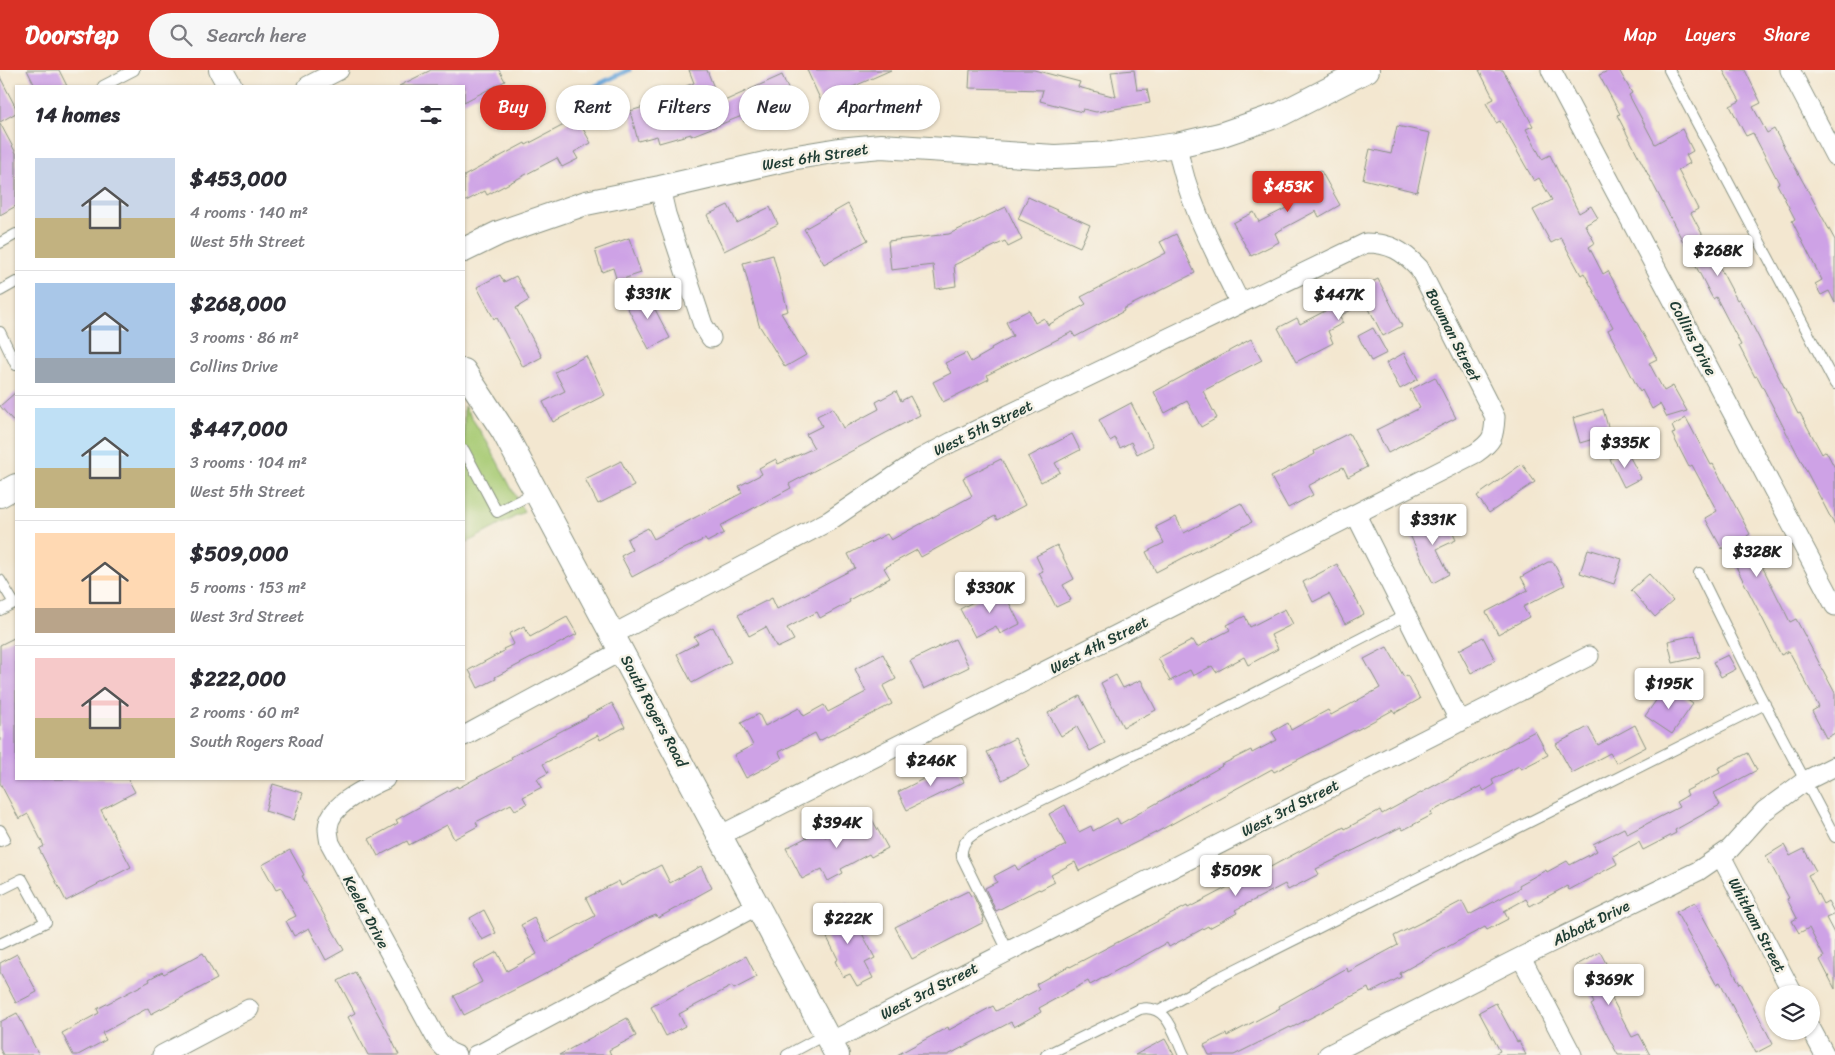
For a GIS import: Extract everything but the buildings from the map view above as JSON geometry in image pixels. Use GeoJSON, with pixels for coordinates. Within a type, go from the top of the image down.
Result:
{"type":"FeatureCollection","features":[{"type":"Feature","properties":{"kind":"street"},"geometry":{"type":"LineString","coordinates":[[221,70],[229,85]]}},
{"type":"Feature","properties":{"kind":"street"},"geometry":{"type":"LineString","coordinates":[[1240,303],[1199,219],[1189,194],[1177,145],[1228,133],[1281,114],[1367,70]]}},
{"type":"Feature","properties":{"kind":"street","name":"Collins Drive"},"geometry":{"type":"LineString","coordinates":[[1551,70],[1835,606]]}},
{"type":"Feature","properties":{"kind":"street"},"geometry":{"type":"LineString","coordinates":[[1790,70],[1835,156]]}},
{"type":"Feature","properties":{"kind":"street"},"geometry":{"type":"LineString","coordinates":[[310,85],[330,72]]}},
{"type":"Feature","properties":{"kind":"street","name":"West 6th Street"},"geometry":{"type":"LineString","coordinates":[[465,249],[499,232],[586,203],[791,158],[839,150],[881,146],[1055,157],[1113,154],[1177,145]]}},
{"type":"Feature","properties":{"kind":"street"},"geometry":{"type":"LineString","coordinates":[[660,188],[666,214],[703,325],[711,338]]}},
{"type":"Feature","properties":{"kind":"street","name":"West 5th Street"},"geometry":{"type":"LineString","coordinates":[[617,643],[829,521],[920,459],[1366,243]]}},
{"type":"Feature","properties":{"kind":"street","name":"Bowman Street"},"geometry":{"type":"LineString","coordinates":[[1366,243],[1381,243],[1395,249],[1407,256],[1419,268],[1495,417],[1494,434],[1490,443],[1476,453]]}},
{"type":"Feature","properties":{"kind":"street","name":"South Rogers Road"},"geometry":{"type":"LineString","coordinates":[[470,385],[504,432],[831,1044]]}},
{"type":"Feature","properties":{"kind":"street","name":"West 4th Street"},"geometry":{"type":"LineString","coordinates":[[721,835],[1476,453]]}},
{"type":"Feature","properties":{"kind":"street"},"geometry":{"type":"LineString","coordinates":[[0,495],[15,487]]}},
{"type":"Feature","properties":{"kind":"street"},"geometry":{"type":"LineString","coordinates":[[1356,515],[1460,722]]}},
{"type":"Feature","properties":{"kind":"street"},"geometry":{"type":"LineString","coordinates":[[465,735],[617,643]]}},
{"type":"Feature","properties":{"kind":"street","name":"West 3rd Street"},"geometry":{"type":"LineString","coordinates":[[831,1044],[1008,951],[1589,656]]}},
{"type":"Feature","properties":{"kind":"street","name":"Abbott Drive"},"geometry":{"type":"LineString","coordinates":[[1328,1055],[1698,871],[1730,849],[1764,811],[1806,781],[1835,766]]}},
{"type":"Feature","properties":{"kind":"street","name":"Keeler Drive"},"geometry":{"type":"LineString","coordinates":[[383,780],[346,800],[333,814],[328,826],[330,843],[435,1036],[440,1044],[456,1055]]}},
{"type":"Feature","properties":{"kind":"street","name":"Whitham Street"},"geometry":{"type":"LineString","coordinates":[[1721,856],[1788,985]]}},
{"type":"Feature","properties":{"kind":"street"},"geometry":{"type":"LineString","coordinates":[[476,1055],[758,905]]}},
{"type":"Feature","properties":{"kind":"street"},"geometry":{"type":"LineString","coordinates":[[1521,958],[1572,1055]]}},
{"type":"Feature","properties":{"kind":"street"},"geometry":{"type":"LineString","coordinates":[[162,1055],[249,1010]]}},
{"type":"Feature","properties":{"kind":"street"},"geometry":{"type":"LineString","coordinates":[[1817,1040],[1825,1055]]}},
{"type":"Feature","properties":{"kind":"lane"},"geometry":{"type":"LineString","coordinates":[[105,85],[134,70]]}},
{"type":"Feature","properties":{"kind":"lane"},"geometry":{"type":"LineString","coordinates":[[1669,70],[1835,384]]}},
{"type":"Feature","properties":{"kind":"lane"},"geometry":{"type":"LineString","coordinates":[[0,243],[15,235]]}},
{"type":"Feature","properties":{"kind":"lane"},"geometry":{"type":"LineString","coordinates":[[0,291],[15,283]]}},
{"type":"Feature","properties":{"kind":"lane"},"geometry":{"type":"LineString","coordinates":[[0,332],[15,363]]}},
{"type":"Feature","properties":{"kind":"lane"},"geometry":{"type":"LineString","coordinates":[[465,452],[497,512],[536,492]]}},
{"type":"Feature","properties":{"kind":"lane"},"geometry":{"type":"LineString","coordinates":[[1699,573],[1764,704],[1835,837]]}},
{"type":"Feature","properties":{"kind":"lane"},"geometry":{"type":"LineString","coordinates":[[0,580],[14,603],[0,610]]}},
{"type":"Feature","properties":{"kind":"lane"},"geometry":{"type":"LineString","coordinates":[[1008,951],[964,863],[962,846],[968,838],[1184,730],[1406,615]]}},
{"type":"Feature","properties":{"kind":"lane"},"geometry":{"type":"LineString","coordinates":[[1159,1010],[1214,980],[1764,704]]}},
{"type":"Feature","properties":{"kind":"lane"},"geometry":{"type":"LineString","coordinates":[[0,830],[5,839],[0,842]]}},
{"type":"Feature","properties":{"kind":"lane"},"geometry":{"type":"LineString","coordinates":[[0,890],[22,879],[46,922],[0,944]]}},
{"type":"Feature","properties":{"kind":"lane"},"geometry":{"type":"LineString","coordinates":[[1046,1055],[1140,1009],[1150,1007],[1159,1010],[1166,1018],[1184,1055]]}},
{"type":"Feature","properties":{"kind":"lane"},"geometry":{"type":"LineString","coordinates":[[787,1055],[831,1044]]}},
{"type":"Feature","properties":{"kind":"green space"},"geometry":{"type":"Polygon","coordinates":[[[465,408],[487,442],[524,512],[465,543],[465,408]]]}},
{"type":"Feature","properties":{"kind":"waterway"},"geometry":{"type":"LineString","coordinates":[[598,85],[629,70]]}}]}
